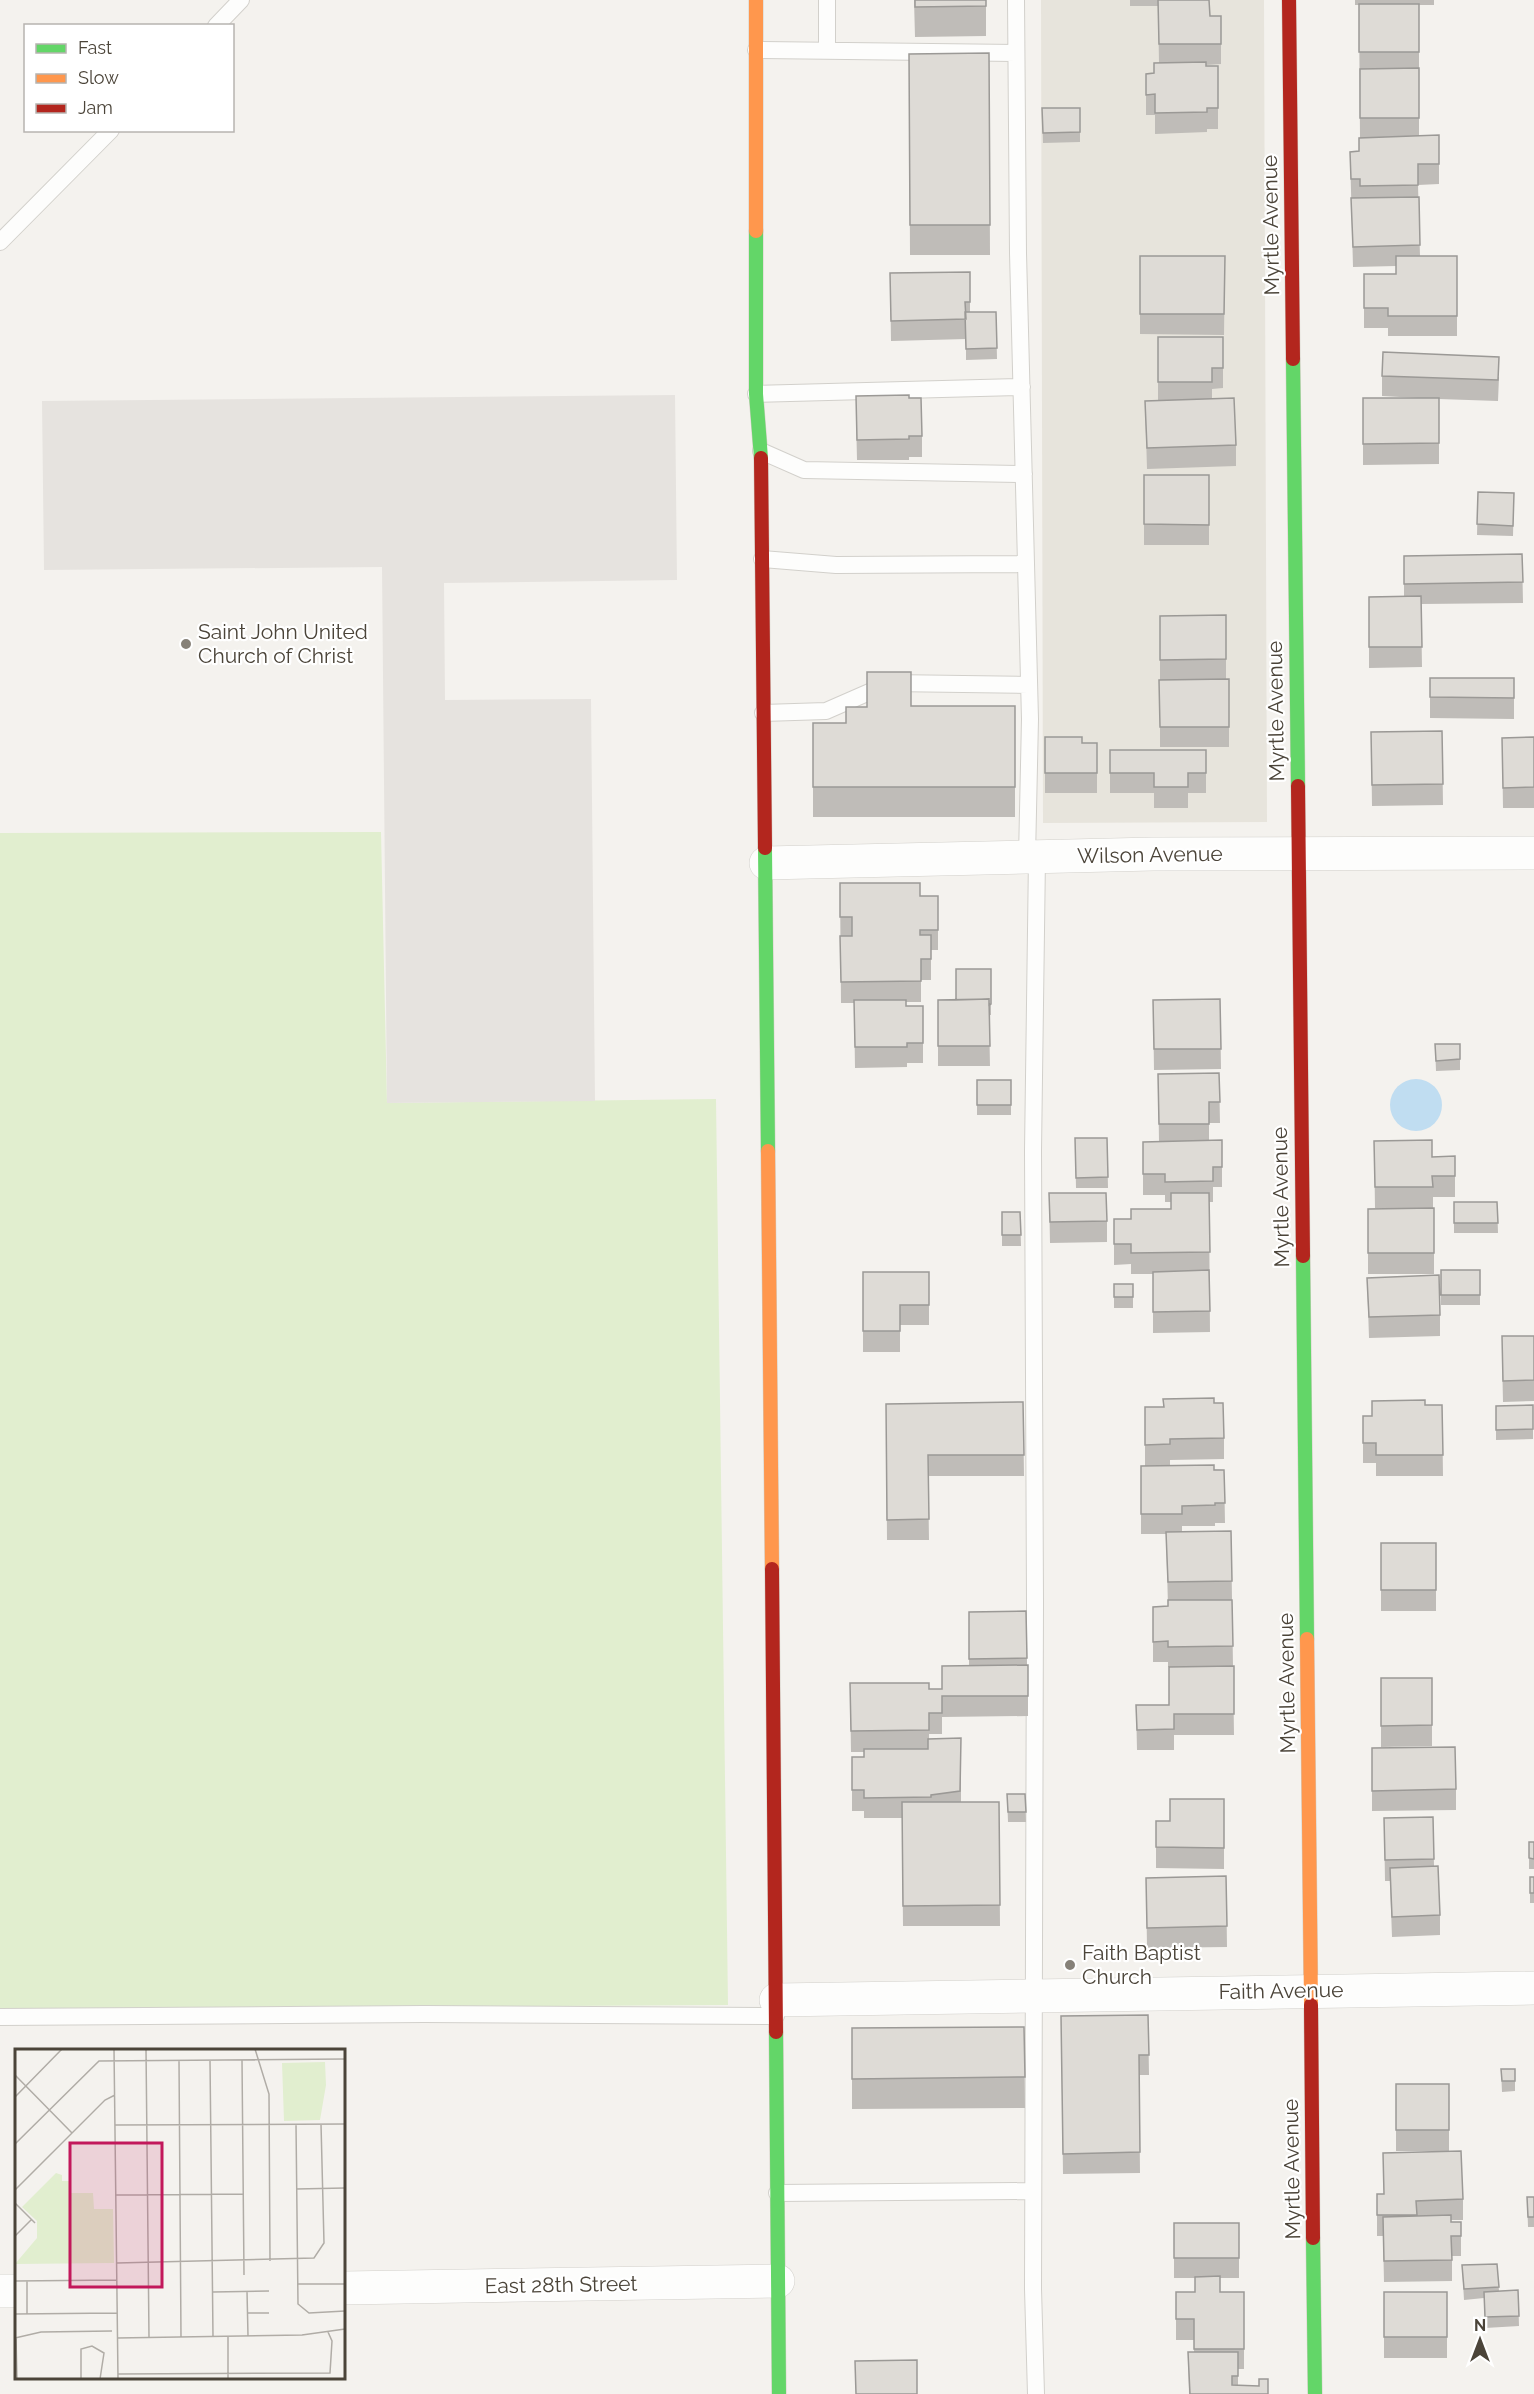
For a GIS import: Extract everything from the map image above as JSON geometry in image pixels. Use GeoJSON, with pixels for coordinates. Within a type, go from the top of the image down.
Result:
{"type":"FeatureCollection","features":[{"type":"Feature","properties":{"kind":"main road"},"geometry":{"type":"LineString","coordinates":[[756,0],[756,394],[761,450],[766,863],[779,2394]]}},
{"type":"Feature","properties":{"kind":"main road","name":"Myrtle Avenue"},"geometry":{"type":"LineString","coordinates":[[1289,0],[1315,2394]]}},
{"type":"Feature","properties":{"kind":"street","name":"Wilson Avenue"},"geometry":{"type":"LineString","coordinates":[[766,863],[1298,853],[1534,852]]}},
{"type":"Feature","properties":{"kind":"street","name":"Faith Avenue"},"geometry":{"type":"LineString","coordinates":[[776,2008],[1033,1995],[1534,1988]]}},
{"type":"Feature","properties":{"kind":"street","name":"East 28th Street"},"geometry":{"type":"LineString","coordinates":[[345,2288],[778,2281]]}},
{"type":"Feature","properties":{"kind":"lane"},"geometry":{"type":"LineString","coordinates":[[218,24],[241,0]]}},
{"type":"Feature","properties":{"kind":"lane"},"geometry":{"type":"LineString","coordinates":[[827,0],[827,50]]}},
{"type":"Feature","properties":{"kind":"lane"},"geometry":{"type":"LineString","coordinates":[[1016,0],[1032,857],[1033,2192],[1036,2394]]}},
{"type":"Feature","properties":{"kind":"lane"},"geometry":{"type":"LineString","coordinates":[[756,50],[1016,53]]}},
{"type":"Feature","properties":{"kind":"lane"},"geometry":{"type":"LineString","coordinates":[[0,243],[109,132]]}},
{"type":"Feature","properties":{"kind":"lane"},"geometry":{"type":"LineString","coordinates":[[756,394],[1022,387]]}},
{"type":"Feature","properties":{"kind":"lane"},"geometry":{"type":"LineString","coordinates":[[761,450],[804,470],[1024,474]]}},
{"type":"Feature","properties":{"kind":"lane"},"geometry":{"type":"LineString","coordinates":[[762,559],[836,565],[1026,564]]}},
{"type":"Feature","properties":{"kind":"lane"},"geometry":{"type":"LineString","coordinates":[[763,712],[826,711],[890,683],[1028,685]]}},
{"type":"Feature","properties":{"kind":"lane"},"geometry":{"type":"LineString","coordinates":[[0,2017],[424,2014],[776,2008]]}},
{"type":"Feature","properties":{"kind":"lane"},"geometry":{"type":"LineString","coordinates":[[777,2193],[1033,2192]]}},
{"type":"Feature","properties":{"kind":"shaded area"},"geometry":{"type":"Polygon","coordinates":[[[1041,0],[1264,0],[1267,822],[1043,823],[1041,0]]]}},
{"type":"Feature","properties":{"kind":"shaded area"},"geometry":{"type":"Polygon","coordinates":[[[675,395],[677,580],[444,583],[445,700],[591,699],[595,1101],[387,1103],[382,567],[44,570],[42,401],[675,395]]]}},
{"type":"Feature","properties":{"kind":"green space"},"geometry":{"type":"Polygon","coordinates":[[[381,832],[387,1103],[716,1099],[728,2005],[0,2009],[0,833],[381,832]]]}},
{"type":"Feature","properties":{"kind":"water"},"geometry":{"type":"Polygon","coordinates":[[[1416,1079],[1430,1083],[1438,1091],[1442,1105],[1438,1119],[1430,1127],[1416,1131],[1402,1127],[1394,1119],[1390,1105],[1394,1091],[1402,1083],[1416,1079]]]}},
{"type":"Feature","properties":{"kind":"building"},"geometry":{"type":"Polygon","coordinates":[[[915,0],[986,0],[986,6],[915,7],[915,0]]]}},
{"type":"Feature","properties":{"kind":"building"},"geometry":{"type":"Polygon","coordinates":[[[1158,0],[1209,0],[1210,16],[1221,16],[1221,44],[1159,44],[1158,0]]]}},
{"type":"Feature","properties":{"kind":"building"},"geometry":{"type":"Polygon","coordinates":[[[1359,4],[1419,4],[1419,52],[1359,52],[1359,4]]]}},
{"type":"Feature","properties":{"kind":"building"},"geometry":{"type":"Polygon","coordinates":[[[989,53],[990,225],[910,225],[909,54],[989,53]]]}},
{"type":"Feature","properties":{"kind":"building"},"geometry":{"type":"Polygon","coordinates":[[[1206,62],[1206,66],[1218,66],[1218,108],[1207,108],[1207,112],[1155,113],[1155,94],[1146,95],[1146,74],[1154,73],[1154,63],[1206,62]]]}},
{"type":"Feature","properties":{"kind":"building"},"geometry":{"type":"Polygon","coordinates":[[[1419,68],[1419,118],[1360,118],[1360,69],[1419,68]]]}},
{"type":"Feature","properties":{"kind":"building"},"geometry":{"type":"Polygon","coordinates":[[[1042,108],[1080,108],[1080,132],[1043,133],[1042,108]]]}},
{"type":"Feature","properties":{"kind":"building"},"geometry":{"type":"Polygon","coordinates":[[[1439,135],[1439,164],[1418,164],[1418,185],[1360,186],[1360,179],[1351,179],[1350,152],[1359,151],[1359,138],[1439,135]]]}},
{"type":"Feature","properties":{"kind":"building"},"geometry":{"type":"Polygon","coordinates":[[[1419,197],[1420,245],[1353,247],[1351,198],[1419,197]]]}},
{"type":"Feature","properties":{"kind":"building"},"geometry":{"type":"Polygon","coordinates":[[[1140,256],[1225,256],[1224,314],[1140,314],[1140,256]]]}},
{"type":"Feature","properties":{"kind":"building"},"geometry":{"type":"Polygon","coordinates":[[[1396,256],[1457,256],[1457,316],[1388,316],[1388,308],[1364,308],[1364,274],[1396,274],[1396,256]]]}},
{"type":"Feature","properties":{"kind":"building"},"geometry":{"type":"Polygon","coordinates":[[[970,272],[970,302],[965,302],[966,319],[891,321],[890,273],[970,272]]]}},
{"type":"Feature","properties":{"kind":"building"},"geometry":{"type":"Polygon","coordinates":[[[965,312],[996,312],[997,348],[966,349],[965,312]]]}},
{"type":"Feature","properties":{"kind":"building"},"geometry":{"type":"Polygon","coordinates":[[[1158,337],[1223,337],[1223,368],[1212,368],[1212,382],[1158,382],[1158,337]]]}},
{"type":"Feature","properties":{"kind":"building"},"geometry":{"type":"Polygon","coordinates":[[[1383,352],[1499,357],[1498,380],[1382,376],[1383,352]]]}},
{"type":"Feature","properties":{"kind":"building"},"geometry":{"type":"Polygon","coordinates":[[[909,395],[909,398],[921,398],[922,436],[909,436],[909,439],[857,440],[856,396],[909,395]]]}},
{"type":"Feature","properties":{"kind":"building"},"geometry":{"type":"Polygon","coordinates":[[[1234,398],[1236,445],[1147,448],[1145,401],[1234,398]]]}},
{"type":"Feature","properties":{"kind":"building"},"geometry":{"type":"Polygon","coordinates":[[[1363,398],[1439,398],[1439,443],[1363,444],[1363,398]]]}},
{"type":"Feature","properties":{"kind":"building"},"geometry":{"type":"Polygon","coordinates":[[[1144,475],[1209,475],[1209,525],[1144,524],[1144,475]]]}},
{"type":"Feature","properties":{"kind":"building"},"geometry":{"type":"Polygon","coordinates":[[[1478,492],[1514,493],[1513,526],[1477,524],[1478,492]]]}},
{"type":"Feature","properties":{"kind":"building"},"geometry":{"type":"Polygon","coordinates":[[[1522,554],[1523,582],[1404,584],[1404,556],[1522,554]]]}},
{"type":"Feature","properties":{"kind":"building"},"geometry":{"type":"Polygon","coordinates":[[[1421,596],[1422,647],[1369,647],[1369,597],[1421,596]]]}},
{"type":"Feature","properties":{"kind":"building"},"geometry":{"type":"Polygon","coordinates":[[[1226,615],[1226,659],[1160,660],[1160,616],[1226,615]]]}},
{"type":"Feature","properties":{"kind":"building"},"geometry":{"type":"Polygon","coordinates":[[[867,672],[911,672],[911,706],[1015,706],[1015,787],[813,787],[813,723],[846,723],[846,707],[867,707],[867,672]]]}},
{"type":"Feature","properties":{"kind":"building"},"geometry":{"type":"Polygon","coordinates":[[[1430,678],[1514,678],[1514,698],[1430,697],[1430,678]]]}},
{"type":"Feature","properties":{"kind":"building"},"geometry":{"type":"Polygon","coordinates":[[[1229,679],[1229,727],[1160,727],[1159,680],[1229,679]]]}},
{"type":"Feature","properties":{"kind":"building"},"geometry":{"type":"Polygon","coordinates":[[[1442,731],[1443,784],[1372,785],[1371,732],[1442,731]]]}},
{"type":"Feature","properties":{"kind":"building"},"geometry":{"type":"Polygon","coordinates":[[[1045,737],[1082,737],[1082,743],[1097,743],[1097,773],[1045,773],[1045,737]]]}},
{"type":"Feature","properties":{"kind":"building"},"geometry":{"type":"Polygon","coordinates":[[[1534,737],[1534,787],[1503,788],[1502,738],[1534,737]]]}},
{"type":"Feature","properties":{"kind":"building"},"geometry":{"type":"Polygon","coordinates":[[[1110,750],[1206,750],[1206,773],[1188,773],[1188,787],[1154,787],[1154,773],[1110,773],[1110,750]]]}},
{"type":"Feature","properties":{"kind":"building"},"geometry":{"type":"Polygon","coordinates":[[[840,883],[920,883],[920,896],[938,896],[938,930],[920,930],[920,935],[931,935],[931,959],[921,959],[921,981],[841,982],[840,936],[852,936],[852,917],[840,917],[840,883]]]}},
{"type":"Feature","properties":{"kind":"building"},"geometry":{"type":"Polygon","coordinates":[[[956,969],[991,969],[991,1004],[989,1005],[989,999],[956,1000],[956,969]]]}},
{"type":"Feature","properties":{"kind":"building"},"geometry":{"type":"Polygon","coordinates":[[[989,999],[990,1046],[938,1046],[938,1000],[989,999]]]}},
{"type":"Feature","properties":{"kind":"building"},"geometry":{"type":"Polygon","coordinates":[[[1220,999],[1221,1049],[1154,1049],[1153,1000],[1220,999]]]}},
{"type":"Feature","properties":{"kind":"building"},"geometry":{"type":"Polygon","coordinates":[[[854,1000],[906,1000],[906,1006],[923,1006],[923,1043],[907,1043],[907,1047],[855,1047],[854,1000]]]}},
{"type":"Feature","properties":{"kind":"building"},"geometry":{"type":"Polygon","coordinates":[[[1435,1044],[1460,1044],[1460,1059],[1436,1061],[1435,1044]]]}},
{"type":"Feature","properties":{"kind":"building"},"geometry":{"type":"Polygon","coordinates":[[[1219,1073],[1220,1102],[1209,1102],[1209,1124],[1159,1124],[1158,1074],[1219,1073]]]}},
{"type":"Feature","properties":{"kind":"building"},"geometry":{"type":"Polygon","coordinates":[[[977,1080],[1011,1080],[1011,1105],[977,1105],[977,1080]]]}},
{"type":"Feature","properties":{"kind":"building"},"geometry":{"type":"Polygon","coordinates":[[[1075,1138],[1107,1138],[1108,1177],[1076,1178],[1075,1138]]]}},
{"type":"Feature","properties":{"kind":"building"},"geometry":{"type":"Polygon","coordinates":[[[1222,1140],[1222,1167],[1213,1167],[1213,1181],[1165,1182],[1165,1174],[1143,1174],[1143,1142],[1222,1140]]]}},
{"type":"Feature","properties":{"kind":"building"},"geometry":{"type":"Polygon","coordinates":[[[1432,1140],[1432,1157],[1455,1156],[1455,1176],[1432,1176],[1433,1187],[1375,1187],[1374,1141],[1432,1140]]]}},
{"type":"Feature","properties":{"kind":"building"},"geometry":{"type":"Polygon","coordinates":[[[1049,1193],[1106,1193],[1107,1221],[1050,1222],[1049,1193]]]}},
{"type":"Feature","properties":{"kind":"building"},"geometry":{"type":"Polygon","coordinates":[[[1171,1193],[1209,1193],[1210,1252],[1131,1253],[1131,1244],[1114,1244],[1114,1219],[1131,1219],[1131,1209],[1171,1209],[1171,1193]]]}},
{"type":"Feature","properties":{"kind":"building"},"geometry":{"type":"Polygon","coordinates":[[[1454,1202],[1497,1202],[1498,1223],[1454,1223],[1454,1202]]]}},
{"type":"Feature","properties":{"kind":"building"},"geometry":{"type":"Polygon","coordinates":[[[1434,1208],[1434,1253],[1368,1253],[1368,1209],[1434,1208]]]}},
{"type":"Feature","properties":{"kind":"building"},"geometry":{"type":"Polygon","coordinates":[[[1002,1212],[1020,1212],[1021,1235],[1002,1235],[1002,1212]]]}},
{"type":"Feature","properties":{"kind":"building"},"geometry":{"type":"Polygon","coordinates":[[[1209,1270],[1210,1311],[1153,1312],[1153,1272],[1209,1270]]]}},
{"type":"Feature","properties":{"kind":"building"},"geometry":{"type":"Polygon","coordinates":[[[1441,1270],[1480,1270],[1480,1295],[1441,1295],[1441,1270]]]}},
{"type":"Feature","properties":{"kind":"building"},"geometry":{"type":"Polygon","coordinates":[[[863,1272],[929,1272],[929,1305],[900,1305],[900,1331],[863,1331],[863,1272]]]}},
{"type":"Feature","properties":{"kind":"building"},"geometry":{"type":"Polygon","coordinates":[[[1439,1275],[1440,1315],[1369,1317],[1367,1278],[1439,1275]]]}},
{"type":"Feature","properties":{"kind":"building"},"geometry":{"type":"Polygon","coordinates":[[[1114,1284],[1133,1284],[1133,1297],[1114,1297],[1114,1284]]]}},
{"type":"Feature","properties":{"kind":"building"},"geometry":{"type":"Polygon","coordinates":[[[1502,1336],[1534,1336],[1534,1380],[1503,1381],[1502,1336]]]}},
{"type":"Feature","properties":{"kind":"building"},"geometry":{"type":"Polygon","coordinates":[[[1214,1398],[1214,1403],[1223,1403],[1224,1438],[1170,1439],[1170,1444],[1145,1445],[1145,1407],[1164,1407],[1163,1399],[1214,1398]]]}},
{"type":"Feature","properties":{"kind":"building"},"geometry":{"type":"Polygon","coordinates":[[[1425,1400],[1425,1405],[1442,1405],[1443,1455],[1376,1455],[1376,1443],[1363,1443],[1363,1416],[1372,1416],[1372,1401],[1425,1400]]]}},
{"type":"Feature","properties":{"kind":"building"},"geometry":{"type":"Polygon","coordinates":[[[1023,1402],[1024,1455],[928,1455],[929,1519],[887,1520],[886,1404],[1023,1402]]]}},
{"type":"Feature","properties":{"kind":"building"},"geometry":{"type":"Polygon","coordinates":[[[1533,1405],[1533,1429],[1496,1430],[1496,1406],[1533,1405]]]}},
{"type":"Feature","properties":{"kind":"building"},"geometry":{"type":"Polygon","coordinates":[[[1214,1465],[1214,1470],[1224,1470],[1225,1503],[1182,1506],[1182,1514],[1141,1514],[1141,1466],[1214,1465]]]}},
{"type":"Feature","properties":{"kind":"building"},"geometry":{"type":"Polygon","coordinates":[[[1231,1531],[1232,1581],[1168,1582],[1166,1532],[1231,1531]]]}},
{"type":"Feature","properties":{"kind":"building"},"geometry":{"type":"Polygon","coordinates":[[[1381,1543],[1436,1543],[1436,1590],[1381,1590],[1381,1543]]]}},
{"type":"Feature","properties":{"kind":"building"},"geometry":{"type":"Polygon","coordinates":[[[1168,1600],[1232,1600],[1233,1646],[1168,1647],[1168,1641],[1153,1642],[1153,1607],[1168,1606],[1168,1600]]]}},
{"type":"Feature","properties":{"kind":"building"},"geometry":{"type":"Polygon","coordinates":[[[1026,1611],[1027,1658],[969,1659],[969,1612],[1026,1611]]]}},
{"type":"Feature","properties":{"kind":"building"},"geometry":{"type":"Polygon","coordinates":[[[1028,1665],[1028,1696],[942,1696],[942,1713],[929,1713],[929,1730],[851,1731],[850,1683],[929,1683],[929,1689],[942,1689],[942,1666],[1028,1665]]]}},
{"type":"Feature","properties":{"kind":"building"},"geometry":{"type":"Polygon","coordinates":[[[1234,1666],[1234,1714],[1174,1714],[1174,1729],[1137,1730],[1136,1705],[1169,1705],[1169,1667],[1234,1666]]]}},
{"type":"Feature","properties":{"kind":"building"},"geometry":{"type":"Polygon","coordinates":[[[1381,1678],[1432,1678],[1432,1725],[1381,1726],[1381,1678]]]}},
{"type":"Feature","properties":{"kind":"building"},"geometry":{"type":"Polygon","coordinates":[[[961,1738],[960,1791],[931,1795],[931,1797],[864,1798],[864,1790],[852,1790],[852,1757],[864,1757],[864,1749],[928,1749],[928,1739],[961,1738]]]}},
{"type":"Feature","properties":{"kind":"building"},"geometry":{"type":"Polygon","coordinates":[[[1455,1747],[1456,1789],[1372,1791],[1372,1748],[1455,1747]]]}},
{"type":"Feature","properties":{"kind":"building"},"geometry":{"type":"Polygon","coordinates":[[[1007,1794],[1025,1794],[1026,1812],[1008,1812],[1007,1794]]]}},
{"type":"Feature","properties":{"kind":"building"},"geometry":{"type":"Polygon","coordinates":[[[1170,1799],[1224,1799],[1224,1848],[1156,1847],[1156,1821],[1170,1821],[1170,1799]]]}},
{"type":"Feature","properties":{"kind":"building"},"geometry":{"type":"Polygon","coordinates":[[[902,1802],[999,1802],[1000,1905],[903,1906],[902,1802]]]}},
{"type":"Feature","properties":{"kind":"building"},"geometry":{"type":"Polygon","coordinates":[[[1433,1817],[1434,1859],[1385,1860],[1384,1818],[1433,1817]]]}},
{"type":"Feature","properties":{"kind":"building"},"geometry":{"type":"Polygon","coordinates":[[[1529,1842],[1534,1842],[1534,1859],[1529,1858],[1529,1842]]]}},
{"type":"Feature","properties":{"kind":"building"},"geometry":{"type":"Polygon","coordinates":[[[1438,1866],[1440,1915],[1392,1917],[1390,1868],[1438,1866]]]}},
{"type":"Feature","properties":{"kind":"building"},"geometry":{"type":"Polygon","coordinates":[[[1226,1876],[1227,1926],[1147,1928],[1146,1878],[1226,1876]]]}},
{"type":"Feature","properties":{"kind":"building"},"geometry":{"type":"Polygon","coordinates":[[[1530,1877],[1534,1877],[1534,1893],[1530,1893],[1530,1877]]]}},
{"type":"Feature","properties":{"kind":"building"},"geometry":{"type":"Polygon","coordinates":[[[1148,2015],[1149,2055],[1139,2055],[1140,2152],[1063,2154],[1061,2016],[1148,2015]]]}},
{"type":"Feature","properties":{"kind":"building"},"geometry":{"type":"Polygon","coordinates":[[[1024,2027],[1025,2077],[852,2079],[852,2028],[1024,2027]]]}},
{"type":"Feature","properties":{"kind":"building"},"geometry":{"type":"Polygon","coordinates":[[[1501,2069],[1515,2069],[1515,2081],[1502,2081],[1501,2069]]]}},
{"type":"Feature","properties":{"kind":"building"},"geometry":{"type":"Polygon","coordinates":[[[1396,2084],[1449,2084],[1449,2130],[1396,2130],[1396,2084]]]}},
{"type":"Feature","properties":{"kind":"building"},"geometry":{"type":"Polygon","coordinates":[[[1461,2151],[1463,2199],[1416,2201],[1417,2215],[1377,2215],[1377,2194],[1384,2194],[1383,2153],[1461,2151]]]}},
{"type":"Feature","properties":{"kind":"building"},"geometry":{"type":"Polygon","coordinates":[[[1527,2197],[1534,2197],[1534,2217],[1528,2217],[1527,2197]]]}},
{"type":"Feature","properties":{"kind":"building"},"geometry":{"type":"Polygon","coordinates":[[[1451,2215],[1451,2222],[1461,2222],[1461,2236],[1451,2236],[1452,2260],[1384,2261],[1383,2217],[1451,2215]]]}},
{"type":"Feature","properties":{"kind":"building"},"geometry":{"type":"Polygon","coordinates":[[[1174,2223],[1239,2223],[1239,2258],[1174,2258],[1174,2223]]]}},
{"type":"Feature","properties":{"kind":"building"},"geometry":{"type":"Polygon","coordinates":[[[1497,2264],[1499,2287],[1464,2289],[1462,2265],[1497,2264]]]}},
{"type":"Feature","properties":{"kind":"building"},"geometry":{"type":"Polygon","coordinates":[[[1220,2276],[1220,2292],[1244,2292],[1244,2349],[1194,2349],[1194,2319],[1176,2319],[1176,2292],[1195,2292],[1195,2277],[1220,2276]]]}},
{"type":"Feature","properties":{"kind":"building"},"geometry":{"type":"Polygon","coordinates":[[[1518,2290],[1519,2316],[1485,2317],[1484,2292],[1518,2290]]]}},
{"type":"Feature","properties":{"kind":"building"},"geometry":{"type":"Polygon","coordinates":[[[1384,2292],[1447,2292],[1447,2337],[1384,2337],[1384,2292]]]}},
{"type":"Feature","properties":{"kind":"building"},"geometry":{"type":"Polygon","coordinates":[[[1188,2352],[1238,2352],[1238,2376],[1232,2376],[1232,2385],[1259,2386],[1259,2379],[1268,2379],[1268,2394],[1190,2394],[1188,2352]]]}},
{"type":"Feature","properties":{"kind":"building"},"geometry":{"type":"Polygon","coordinates":[[[917,2360],[917,2394],[856,2394],[855,2361],[917,2360]]]}},
{"type":"Feature","properties":{"kind":"traffic: fast"},"geometry":{"type":"LineString","coordinates":[[756,231],[756,394],[761,458]]}},
{"type":"Feature","properties":{"kind":"traffic: fast"},"geometry":{"type":"LineString","coordinates":[[1293,359],[1298,786]]}},
{"type":"Feature","properties":{"kind":"traffic: fast"},"geometry":{"type":"LineString","coordinates":[[765,848],[768,1151]]}},
{"type":"Feature","properties":{"kind":"traffic: fast"},"geometry":{"type":"LineString","coordinates":[[1303,1256],[1307,1639]]}},
{"type":"Feature","properties":{"kind":"traffic: fast"},"geometry":{"type":"LineString","coordinates":[[776,2032],[779,2394]]}},
{"type":"Feature","properties":{"kind":"traffic: fast"},"geometry":{"type":"LineString","coordinates":[[1313,2238],[1315,2394]]}},
{"type":"Feature","properties":{"kind":"traffic: slow"},"geometry":{"type":"LineString","coordinates":[[756,0],[756,231]]}},
{"type":"Feature","properties":{"kind":"traffic: slow"},"geometry":{"type":"LineString","coordinates":[[768,1151],[772,1569]]}},
{"type":"Feature","properties":{"kind":"traffic: slow"},"geometry":{"type":"LineString","coordinates":[[1307,1639],[1311,2005]]}},
{"type":"Feature","properties":{"kind":"traffic: jam"},"geometry":{"type":"LineString","coordinates":[[1289,0],[1293,359]]}},
{"type":"Feature","properties":{"kind":"traffic: jam"},"geometry":{"type":"LineString","coordinates":[[761,458],[765,848]]}},
{"type":"Feature","properties":{"kind":"traffic: jam"},"geometry":{"type":"LineString","coordinates":[[1298,786],[1303,1256]]}},
{"type":"Feature","properties":{"kind":"traffic: jam"},"geometry":{"type":"LineString","coordinates":[[772,1569],[776,2032]]}},
{"type":"Feature","properties":{"kind":"traffic: jam"},"geometry":{"type":"LineString","coordinates":[[1311,2005],[1313,2238]]}},
{"type":"Feature","properties":{"kind":"place","name":"Saint John United Church of Christ"},"geometry":{"type":"Point","coordinates":[186,644]}},
{"type":"Feature","properties":{"kind":"place","name":"Faith Baptist Church"},"geometry":{"type":"Point","coordinates":[1070,1965]}}]}
